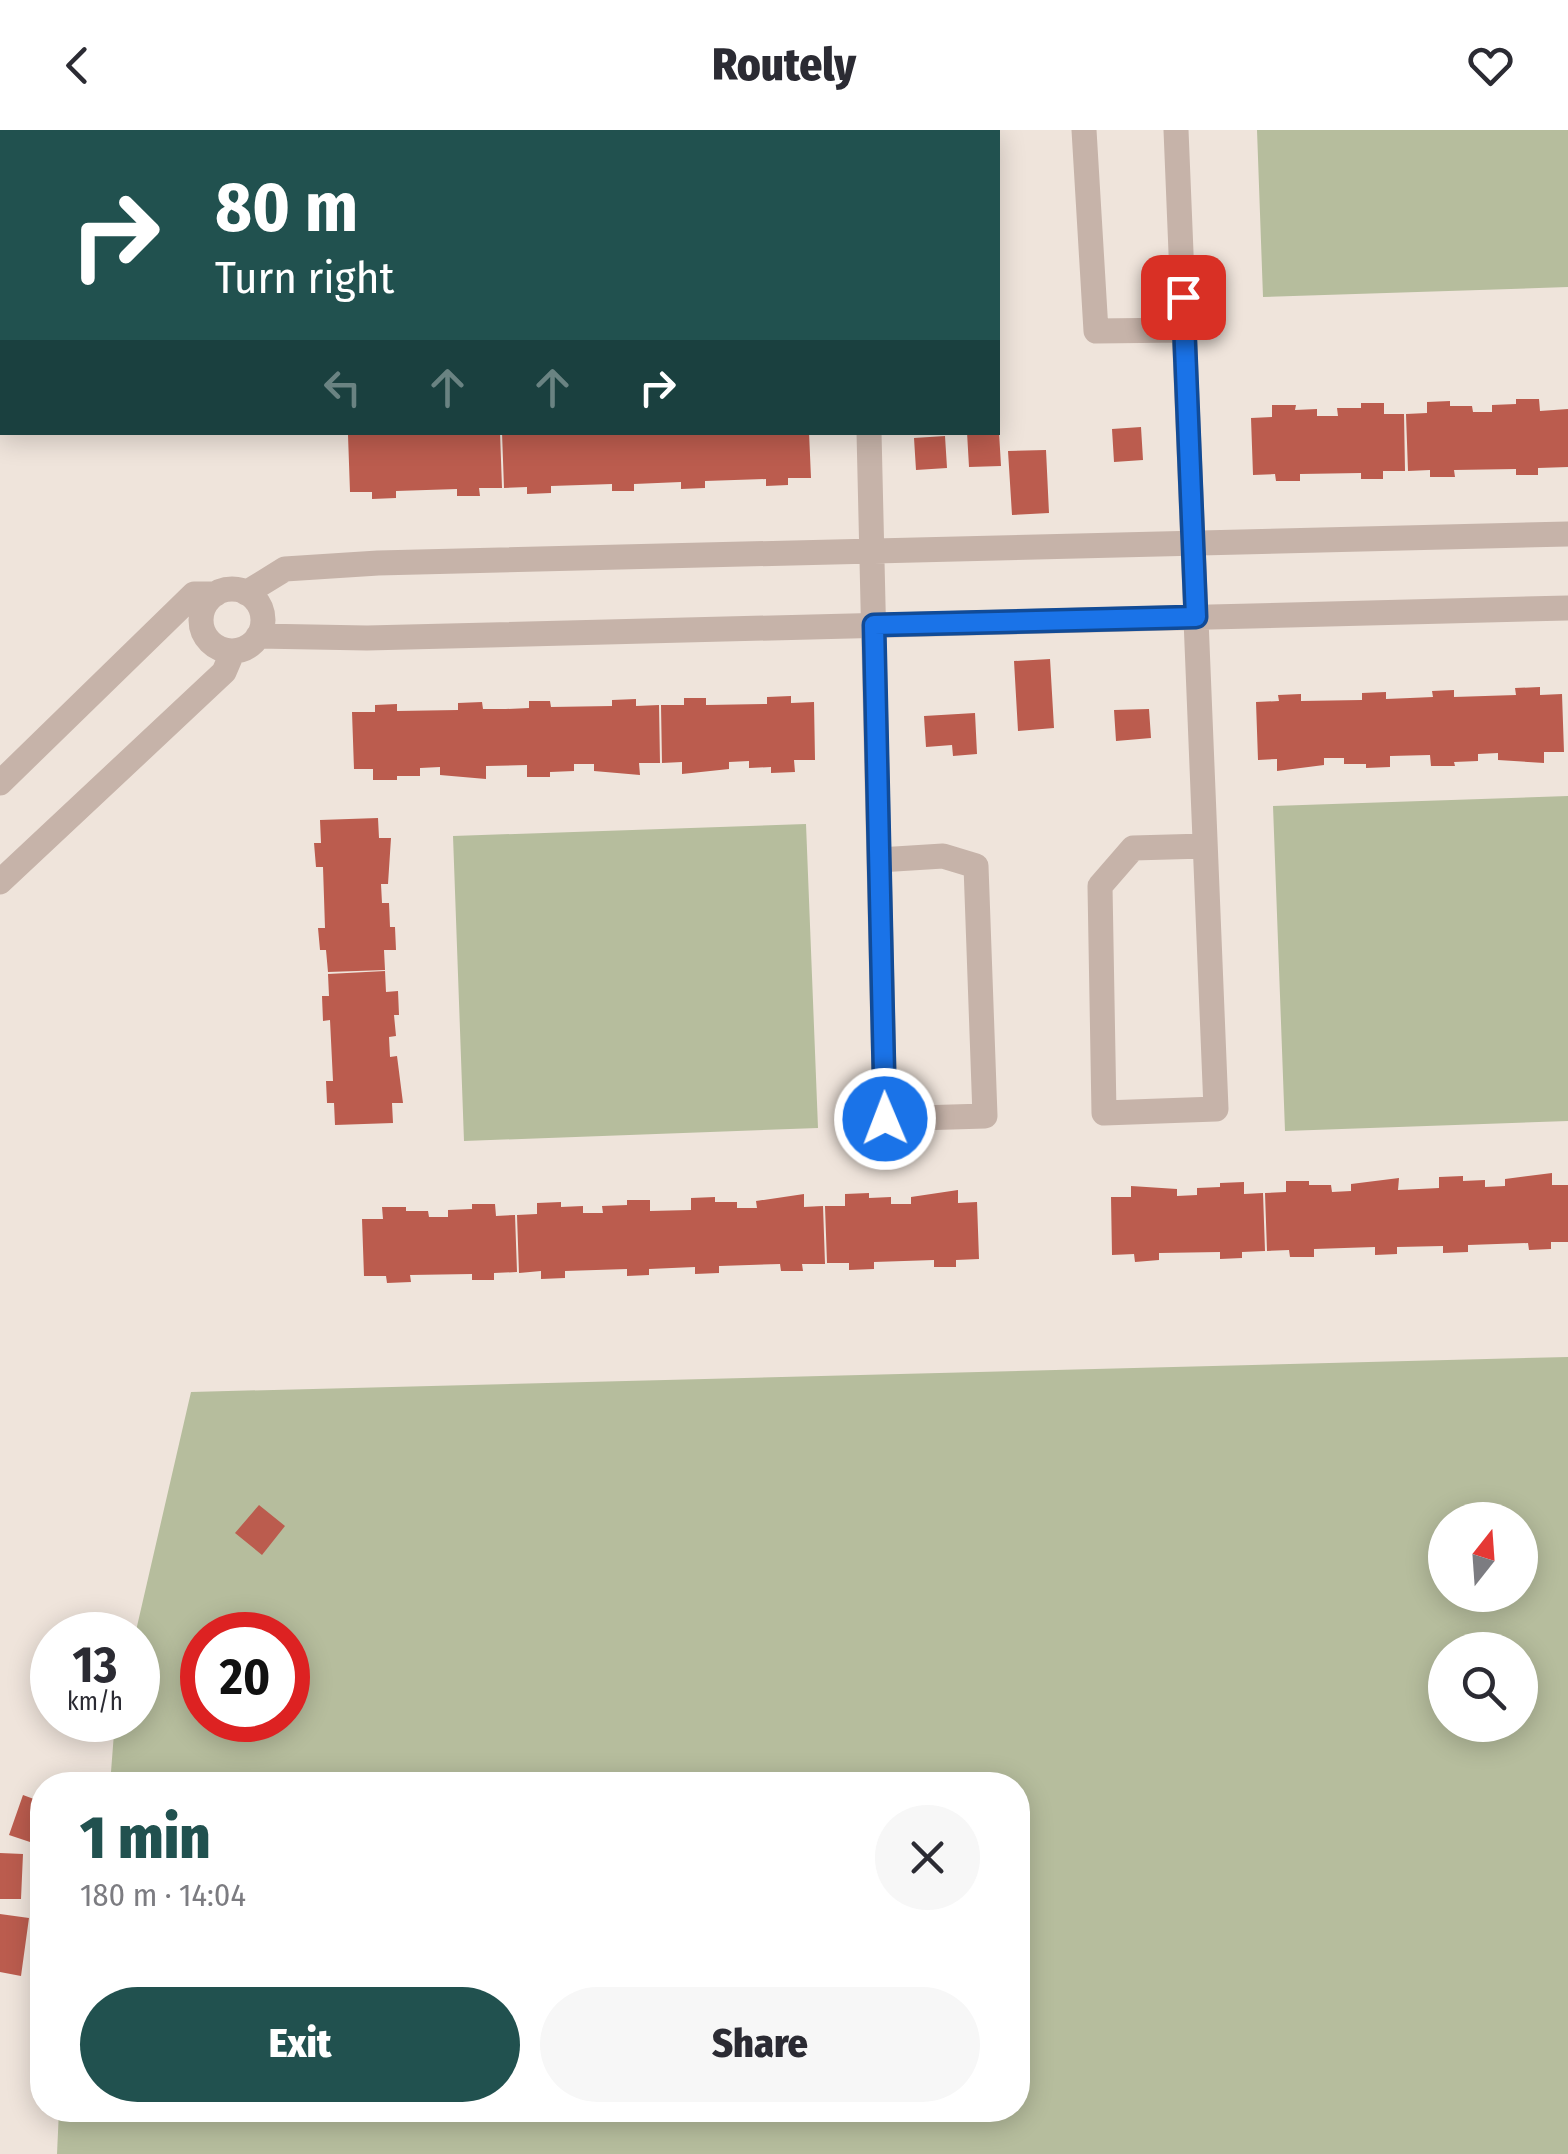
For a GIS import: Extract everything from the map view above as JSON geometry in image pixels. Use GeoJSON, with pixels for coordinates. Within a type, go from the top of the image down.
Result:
{"type":"FeatureCollection","features":[{"type":"Feature","properties":{"kind":"lane"},"geometry":{"type":"LineString","coordinates":[[1084,130],[1096,331],[1185,330]]}},
{"type":"Feature","properties":{"kind":"lane"},"geometry":{"type":"LineString","coordinates":[[1176,130],[1185,330],[1193,544],[1206,846],[1216,1108],[1104,1113],[1100,886],[1133,848],[1206,846]]}},
{"type":"Feature","properties":{"kind":"lane"},"geometry":{"type":"LineString","coordinates":[[869,435],[885,1119],[986,1116],[976,866],[943,856],[879,860]]}},
{"type":"Feature","properties":{"kind":"lane"},"geometry":{"type":"LineString","coordinates":[[246,593],[285,568],[1568,534]]}},
{"type":"Feature","properties":{"kind":"lane"},"geometry":{"type":"LineString","coordinates":[[0,783],[194,594],[226,590],[246,593],[254,599],[262,617],[258,636],[251,644],[232,651],[213,646],[202,628],[203,609],[216,594]]}},
{"type":"Feature","properties":{"kind":"lane"},"geometry":{"type":"LineString","coordinates":[[258,636],[367,638],[1568,608]]}},
{"type":"Feature","properties":{"kind":"lane"},"geometry":{"type":"LineString","coordinates":[[0,882],[224,672],[232,651]]}},
{"type":"Feature","properties":{"kind":"green space"},"geometry":{"type":"Polygon","coordinates":[[[1257,130],[1568,130],[1568,287],[1263,297],[1257,130]]]}},
{"type":"Feature","properties":{"kind":"green space"},"geometry":{"type":"Polygon","coordinates":[[[1568,796],[1568,1121],[1285,1131],[1273,806],[1568,796]]]}},
{"type":"Feature","properties":{"kind":"green space"},"geometry":{"type":"Polygon","coordinates":[[[806,824],[818,1128],[464,1141],[453,836],[806,824]]]}},
{"type":"Feature","properties":{"kind":"green space"},"geometry":{"type":"Polygon","coordinates":[[[1568,1357],[1568,2154],[57,2154],[58,2122],[1030,2122],[1030,1772],[111,1772],[113,1742],[160,1742],[160,1612],[140,1612],[191,1392],[1568,1357]]]}},
{"type":"Feature","properties":{"kind":"building"},"geometry":{"type":"Polygon","coordinates":[[[1516,399],[1539,399],[1540,411],[1568,409],[1568,467],[1538,468],[1538,475],[1516,475],[1516,469],[1454,470],[1455,477],[1430,477],[1430,470],[1408,471],[1406,414],[1427,413],[1427,402],[1450,401],[1450,406],[1472,406],[1473,412],[1492,412],[1492,405],[1516,404],[1516,399]]]}},
{"type":"Feature","properties":{"kind":"building"},"geometry":{"type":"Polygon","coordinates":[[[1361,403],[1384,403],[1384,414],[1404,414],[1405,471],[1383,471],[1383,479],[1361,479],[1361,473],[1300,474],[1300,481],[1276,481],[1275,474],[1253,475],[1251,418],[1272,417],[1272,405],[1296,405],[1295,410],[1317,409],[1317,416],[1338,416],[1337,408],[1361,408],[1361,403]]]}},
{"type":"Feature","properties":{"kind":"building"},"geometry":{"type":"Polygon","coordinates":[[[1141,427],[1143,460],[1114,462],[1112,429],[1141,427]]]}},
{"type":"Feature","properties":{"kind":"building"},"geometry":{"type":"Polygon","coordinates":[[[348,435],[500,435],[502,488],[479,488],[480,496],[457,496],[457,489],[396,491],[396,498],[372,499],[372,492],[350,492],[348,435]]]}},
{"type":"Feature","properties":{"kind":"building"},"geometry":{"type":"Polygon","coordinates":[[[502,435],[809,435],[811,478],[788,478],[788,485],[766,486],[766,479],[705,481],[705,488],[681,489],[681,482],[634,484],[634,491],[612,491],[612,484],[551,486],[551,493],[527,494],[527,487],[504,488],[502,435]]]}},
{"type":"Feature","properties":{"kind":"building"},"geometry":{"type":"Polygon","coordinates":[[[967,435],[999,435],[1001,466],[969,467],[967,435]]]}},
{"type":"Feature","properties":{"kind":"building"},"geometry":{"type":"Polygon","coordinates":[[[945,436],[947,468],[916,470],[914,438],[945,436]]]}},
{"type":"Feature","properties":{"kind":"building"},"geometry":{"type":"Polygon","coordinates":[[[1046,450],[1049,513],[1012,515],[1008,451],[1046,450]]]}},
{"type":"Feature","properties":{"kind":"building"},"geometry":{"type":"Polygon","coordinates":[[[1050,659],[1054,728],[1018,731],[1014,661],[1050,659]]]}},
{"type":"Feature","properties":{"kind":"building"},"geometry":{"type":"Polygon","coordinates":[[[1540,687],[1540,695],[1562,694],[1564,752],[1544,752],[1544,763],[1498,760],[1498,753],[1478,754],[1478,761],[1454,762],[1455,766],[1431,766],[1430,755],[1390,756],[1390,767],[1366,768],[1366,764],[1344,764],[1344,758],[1324,758],[1324,765],[1277,771],[1277,759],[1258,760],[1256,702],[1279,701],[1278,695],[1301,694],[1301,701],[1362,700],[1362,693],[1386,692],[1386,699],[1433,697],[1432,691],[1454,690],[1454,697],[1516,695],[1515,688],[1540,687]]]}},
{"type":"Feature","properties":{"kind":"building"},"geometry":{"type":"Polygon","coordinates":[[[791,696],[791,703],[814,702],[815,760],[794,760],[795,772],[771,773],[771,767],[749,768],[749,761],[729,762],[729,769],[682,774],[682,762],[662,763],[661,705],[684,705],[684,698],[706,698],[706,705],[767,704],[767,697],[791,696]]]}},
{"type":"Feature","properties":{"kind":"building"},"geometry":{"type":"Polygon","coordinates":[[[636,699],[636,706],[659,705],[660,763],[639,763],[640,775],[594,771],[594,764],[574,764],[574,771],[550,772],[550,777],[527,777],[527,765],[486,766],[486,779],[440,775],[440,767],[420,768],[420,776],[373,780],[373,769],[354,769],[352,712],[375,712],[375,705],[397,704],[397,711],[458,710],[458,703],[482,702],[483,709],[506,709],[529,708],[529,701],[550,701],[551,707],[612,706],[612,700],[636,699]]]}},
{"type":"Feature","properties":{"kind":"building"},"geometry":{"type":"Polygon","coordinates":[[[1149,709],[1151,738],[1116,741],[1114,710],[1149,709]]]}},
{"type":"Feature","properties":{"kind":"building"},"geometry":{"type":"Polygon","coordinates":[[[975,713],[977,754],[953,756],[952,745],[926,747],[924,716],[975,713]]]}},
{"type":"Feature","properties":{"kind":"building"},"geometry":{"type":"Polygon","coordinates":[[[378,818],[379,838],[391,838],[388,884],[381,884],[382,903],[389,903],[390,927],[395,927],[396,950],[384,950],[385,970],[328,972],[318,928],[325,928],[323,867],[316,867],[314,843],[321,843],[320,820],[378,818]]]}},
{"type":"Feature","properties":{"kind":"building"},"geometry":{"type":"Polygon","coordinates":[[[385,971],[386,992],[398,991],[396,1036],[389,1037],[390,1057],[397,1056],[403,1103],[392,1103],[393,1123],[335,1125],[334,1103],[327,1103],[326,1081],[333,1081],[330,1020],[323,1021],[322,996],[329,996],[328,974],[385,971]]]}},
{"type":"Feature","properties":{"kind":"building"},"geometry":{"type":"Polygon","coordinates":[[[1552,1173],[1552,1185],[1568,1185],[1568,1242],[1551,1242],[1551,1249],[1529,1250],[1528,1243],[1468,1245],[1468,1252],[1443,1253],[1443,1246],[1397,1247],[1397,1254],[1375,1255],[1375,1247],[1314,1249],[1314,1257],[1290,1257],[1289,1250],[1267,1251],[1265,1193],[1286,1192],[1286,1181],[1331,1185],[1332,1192],[1351,1191],[1351,1184],[1399,1178],[1398,1190],[1439,1188],[1439,1177],[1463,1176],[1463,1181],[1485,1180],[1485,1187],[1505,1186],[1505,1179],[1552,1173]]]}},
{"type":"Feature","properties":{"kind":"building"},"geometry":{"type":"Polygon","coordinates":[[[1244,1182],[1244,1194],[1263,1193],[1265,1251],[1242,1252],[1242,1258],[1220,1259],[1220,1252],[1159,1253],[1159,1260],[1135,1262],[1134,1254],[1112,1255],[1111,1197],[1131,1197],[1131,1186],[1177,1189],[1177,1196],[1197,1195],[1197,1188],[1220,1187],[1220,1183],[1244,1182]]]}},
{"type":"Feature","properties":{"kind":"building"},"geometry":{"type":"Polygon","coordinates":[[[958,1190],[958,1203],[977,1202],[979,1259],[956,1260],[956,1267],[934,1267],[934,1260],[874,1262],[874,1269],[849,1270],[849,1263],[827,1263],[825,1206],[845,1206],[845,1194],[869,1193],[869,1198],[891,1197],[891,1204],[911,1204],[911,1197],[958,1190]]]}},
{"type":"Feature","properties":{"kind":"building"},"geometry":{"type":"Polygon","coordinates":[[[804,1194],[804,1207],[823,1206],[825,1264],[802,1264],[803,1271],[781,1271],[780,1264],[719,1266],[719,1273],[695,1274],[695,1267],[649,1269],[649,1275],[627,1276],[627,1269],[565,1271],[565,1278],[541,1279],[541,1271],[519,1273],[517,1215],[537,1214],[537,1203],[561,1202],[561,1207],[583,1206],[583,1213],[603,1213],[602,1206],[627,1205],[627,1200],[650,1200],[650,1211],[691,1210],[691,1198],[715,1197],[715,1202],[737,1202],[737,1208],[757,1208],[756,1201],[804,1194]]]}},
{"type":"Feature","properties":{"kind":"building"},"geometry":{"type":"Polygon","coordinates":[[[472,1204],[495,1204],[496,1216],[515,1215],[517,1272],[494,1273],[494,1280],[472,1280],[472,1274],[410,1275],[411,1282],[387,1283],[386,1276],[364,1276],[362,1219],[383,1219],[382,1207],[406,1207],[406,1211],[428,1211],[429,1217],[448,1217],[448,1210],[472,1209],[472,1204]]]}},
{"type":"Feature","properties":{"kind":"building"},"geometry":{"type":"Polygon","coordinates":[[[259,1505],[285,1526],[262,1555],[235,1533],[259,1505]]]}},
{"type":"Feature","properties":{"kind":"building"},"geometry":{"type":"Polygon","coordinates":[[[23,1795],[30,1798],[30,1842],[9,1835],[23,1795]]]}},
{"type":"Feature","properties":{"kind":"building"},"geometry":{"type":"Polygon","coordinates":[[[0,1853],[23,1854],[21,1899],[0,1899],[0,1853]]]}},
{"type":"Feature","properties":{"kind":"building"},"geometry":{"type":"Polygon","coordinates":[[[0,1914],[29,1918],[21,1976],[0,1972],[0,1914]]]}},
{"type":"Feature","properties":{"kind":"route"},"geometry":{"type":"LineString","coordinates":[[885,1119],[874,625],[1196,617],[1183,297]]}}]}
